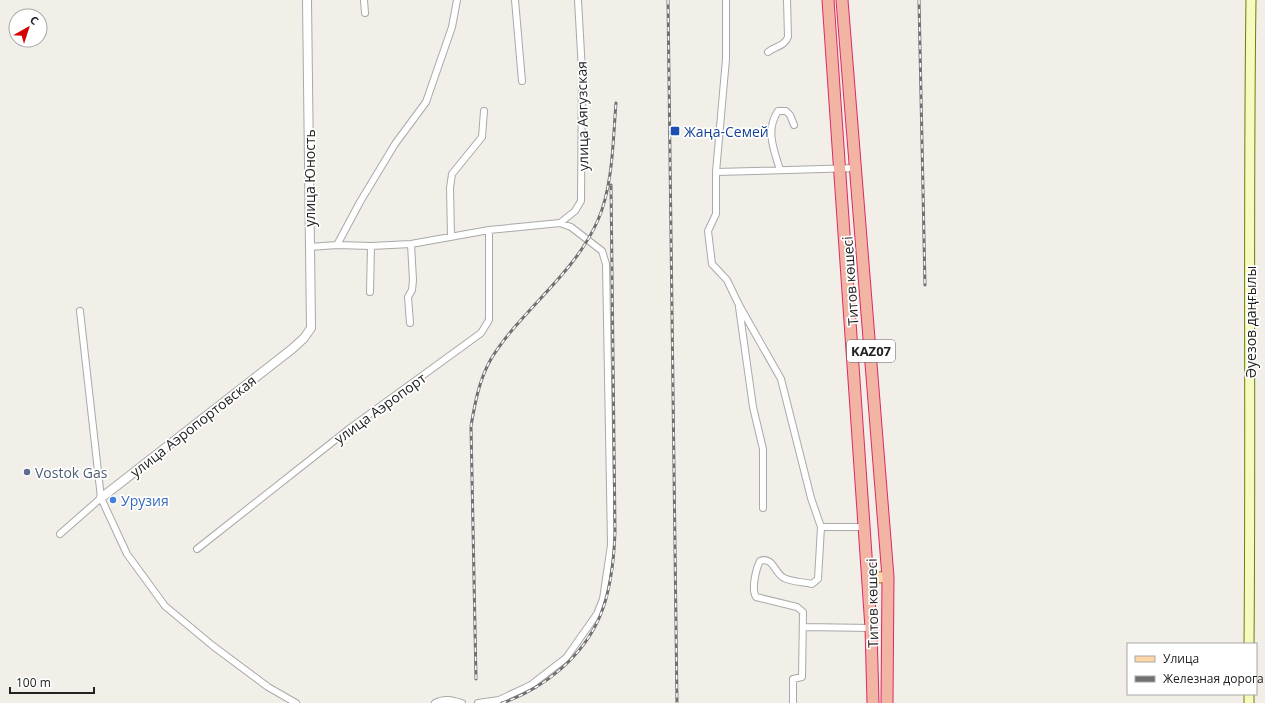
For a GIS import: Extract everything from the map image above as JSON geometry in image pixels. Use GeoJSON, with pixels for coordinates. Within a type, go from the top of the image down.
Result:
{"type":"FeatureCollection","features":[{"type":"Feature","properties":{"kind":"highway","name":"Титов көшесі"},"geometry":{"type":"LineString","coordinates":[[828,0],[868,578],[873,703]]}},
{"type":"Feature","properties":{"kind":"highway","name":"Титов көшесі"},"geometry":{"type":"LineString","coordinates":[[842,0],[857,168],[888,577],[887,703]]}},
{"type":"Feature","properties":{"kind":"main road","name":"Әуезов даңғылы"},"geometry":{"type":"LineString","coordinates":[[1249,643],[1251,453],[1249,142],[1251,0]]}},
{"type":"Feature","properties":{"kind":"main road"},"geometry":{"type":"LineString","coordinates":[[868,578],[888,577]]}},
{"type":"Feature","properties":{"kind":"street","name":"улица Юность"},"geometry":{"type":"LineString","coordinates":[[292,349],[304,338],[311,328],[312,315],[309,247],[307,0]]}},
{"type":"Feature","properties":{"kind":"street"},"geometry":{"type":"LineString","coordinates":[[364,0],[365,13]]}},
{"type":"Feature","properties":{"kind":"street"},"geometry":{"type":"LineString","coordinates":[[337,244],[395,144],[426,102],[452,26],[457,0]]}},
{"type":"Feature","properties":{"kind":"street"},"geometry":{"type":"LineString","coordinates":[[515,0],[522,82]]}},
{"type":"Feature","properties":{"kind":"street","name":"улица Аягузская"},"geometry":{"type":"LineString","coordinates":[[560,223],[575,211],[581,201],[582,70],[578,0]]}},
{"type":"Feature","properties":{"kind":"street"},"geometry":{"type":"LineString","coordinates":[[726,0],[726,59],[716,172],[716,214],[708,231],[712,264],[727,280],[738,305],[781,378],[811,498],[821,527],[818,579],[816,583],[812,584],[783,578],[770,562],[763,560],[760,561],[758,565],[754,595],[801,608],[804,627],[802,677],[794,679],[793,703]]}},
{"type":"Feature","properties":{"kind":"street"},"geometry":{"type":"LineString","coordinates":[[768,52],[786,42],[788,37],[787,0]]}},
{"type":"Feature","properties":{"kind":"street"},"geometry":{"type":"LineString","coordinates":[[780,170],[770,128],[774,116],[778,110],[786,111],[790,115],[794,125]]}},
{"type":"Feature","properties":{"kind":"street"},"geometry":{"type":"LineString","coordinates":[[451,237],[450,188],[452,174],[482,137],[484,111]]}},
{"type":"Feature","properties":{"kind":"street"},"geometry":{"type":"LineString","coordinates":[[716,172],[857,168]]}},
{"type":"Feature","properties":{"kind":"street"},"geometry":{"type":"LineString","coordinates":[[309,247],[337,244],[371,246],[411,244],[489,230],[560,223],[571,227],[602,251],[606,264],[611,545],[603,599],[597,614],[566,658],[531,685],[499,700],[478,703]]}},
{"type":"Feature","properties":{"kind":"street","name":"улица Аэропорт"},"geometry":{"type":"LineString","coordinates":[[197,549],[349,429],[481,333],[489,320],[489,230]]}},
{"type":"Feature","properties":{"kind":"street"},"geometry":{"type":"LineString","coordinates":[[410,323],[408,297],[413,280],[411,244]]}},
{"type":"Feature","properties":{"kind":"street"},"geometry":{"type":"LineString","coordinates":[[370,292],[371,246]]}},
{"type":"Feature","properties":{"kind":"street"},"geometry":{"type":"LineString","coordinates":[[738,305],[753,407],[763,449],[762,508]]}},
{"type":"Feature","properties":{"kind":"street"},"geometry":{"type":"LineString","coordinates":[[80,312],[101,498],[127,554],[165,606],[213,646],[268,687],[296,703]]}},
{"type":"Feature","properties":{"kind":"street","name":"улица Аэропортовская"},"geometry":{"type":"LineString","coordinates":[[60,534],[101,498],[292,349]]}},
{"type":"Feature","properties":{"kind":"street"},"geometry":{"type":"LineString","coordinates":[[821,527],[864,527]]}},
{"type":"Feature","properties":{"kind":"street"},"geometry":{"type":"LineString","coordinates":[[804,627],[871,628]]}},
{"type":"Feature","properties":{"kind":"street"},"geometry":{"type":"LineString","coordinates":[[435,703],[441,700],[452,700],[462,703]]}},
{"type":"Feature","properties":{"kind":"railway"},"geometry":{"type":"LineString","coordinates":[[668,0],[677,703]]}},
{"type":"Feature","properties":{"kind":"railway"},"geometry":{"type":"LineString","coordinates":[[919,0],[925,285]]}},
{"type":"Feature","properties":{"kind":"railway"},"geometry":{"type":"LineString","coordinates":[[476,679],[471,426],[480,383],[491,359],[504,341],[517,324],[576,258],[588,240],[598,220],[607,192],[613,147],[616,103]]}},
{"type":"Feature","properties":{"kind":"railway"},"geometry":{"type":"LineString","coordinates":[[502,703],[517,697],[547,680],[572,658],[593,631],[607,596],[613,564],[615,532],[611,185]]}},
{"type":"Feature","properties":{"kind":"place","name":"Жаңа-Семей"},"geometry":{"type":"Point","coordinates":[675,131]}},
{"type":"Feature","properties":{"kind":"place","name":"Vostok Gas"},"geometry":{"type":"Point","coordinates":[27,472]}},
{"type":"Feature","properties":{"kind":"place","name":"Урузия"},"geometry":{"type":"Point","coordinates":[113,500]}}]}
